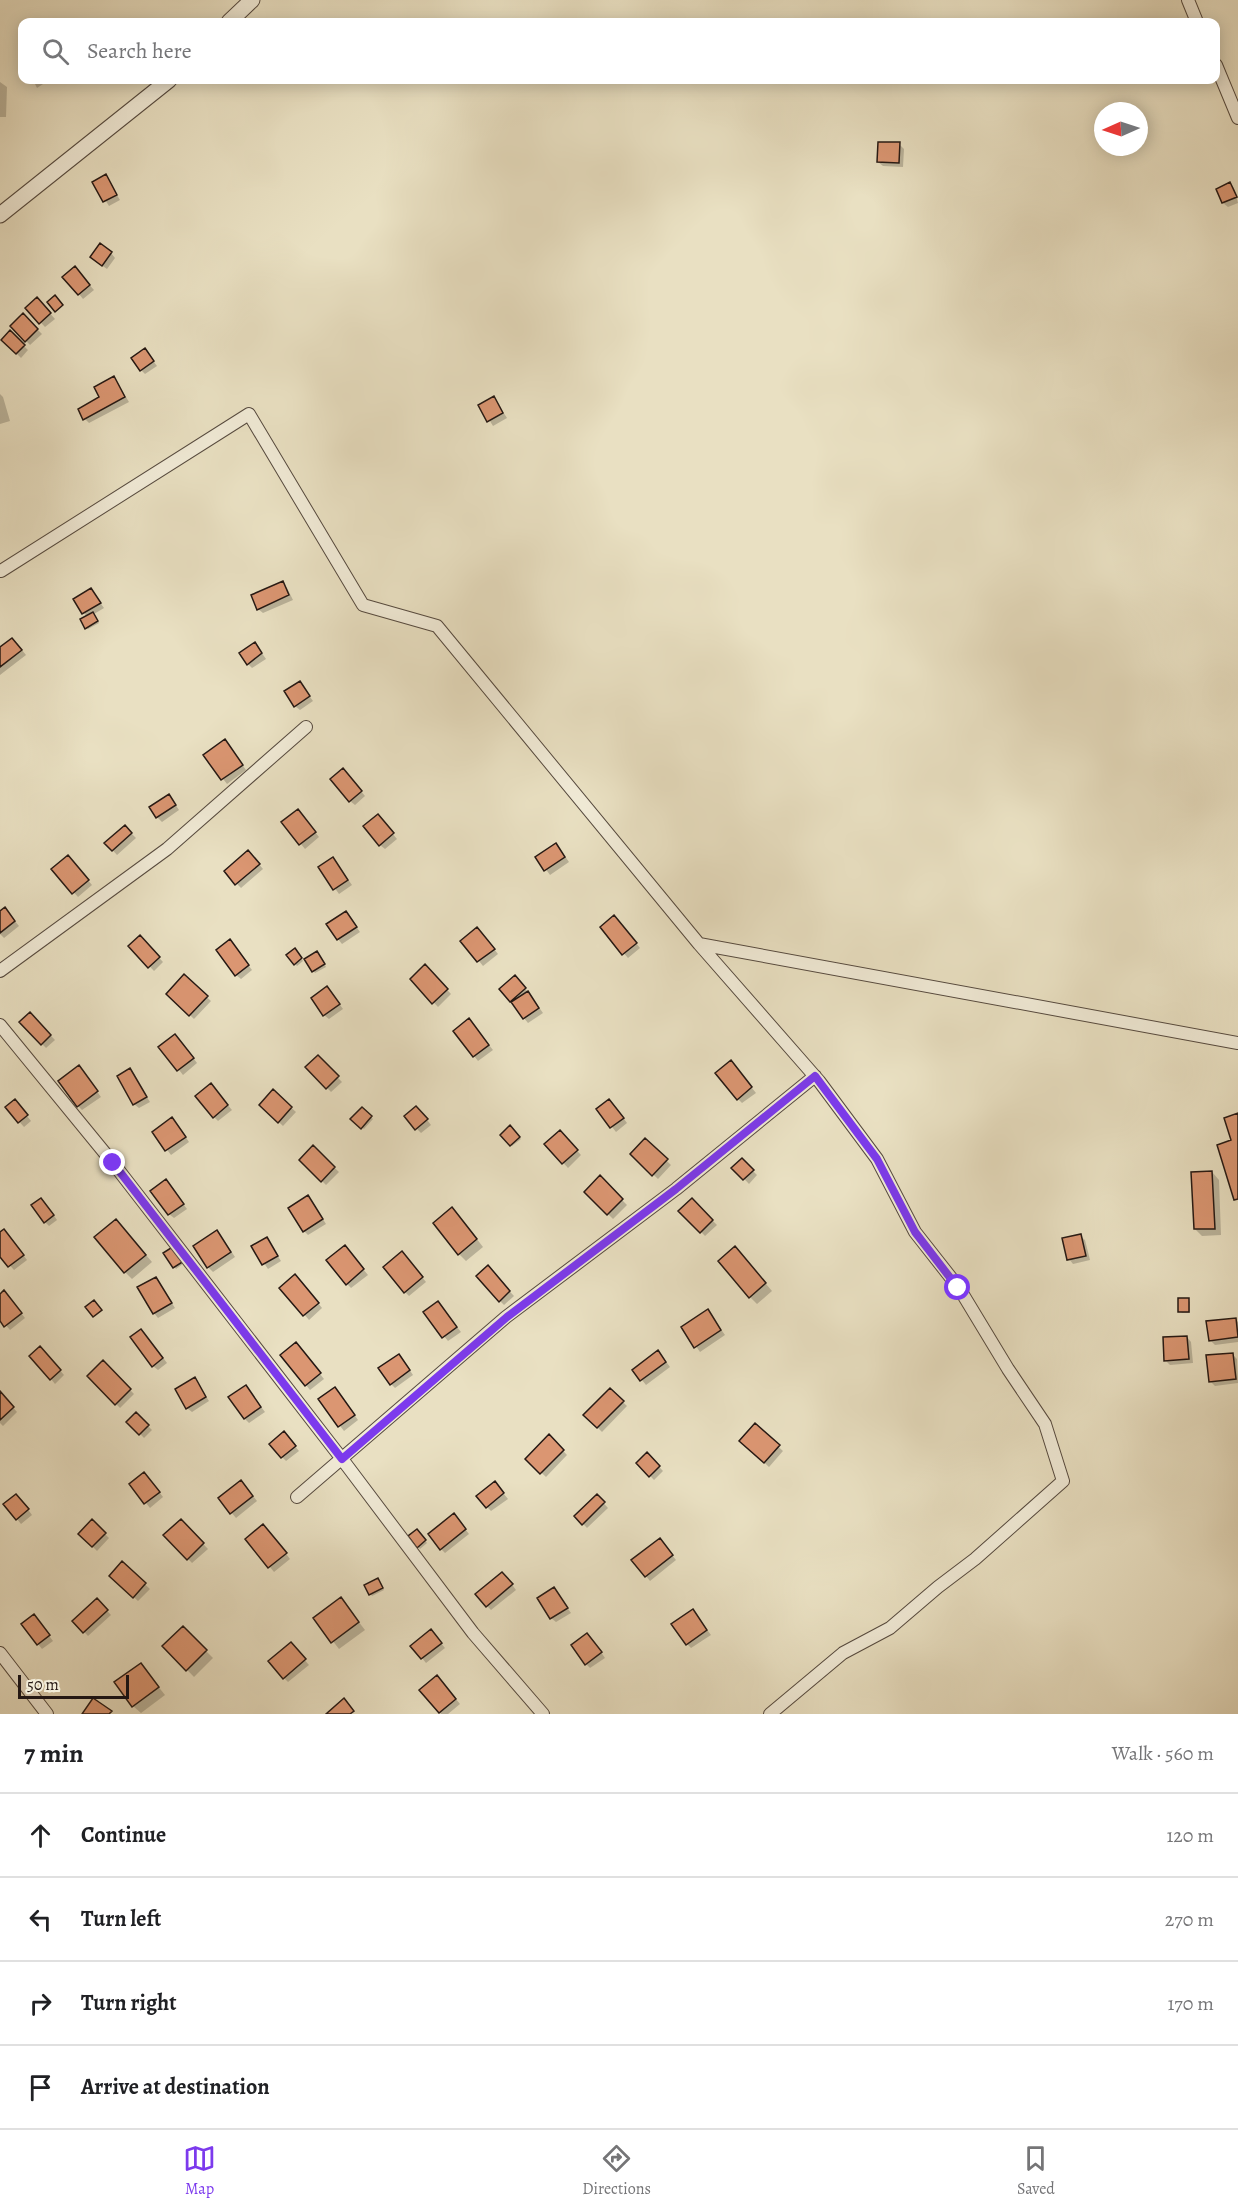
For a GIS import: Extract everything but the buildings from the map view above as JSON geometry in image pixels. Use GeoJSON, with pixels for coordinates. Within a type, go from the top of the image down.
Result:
{"type":"FeatureCollection","features":[{"type":"Feature","properties":{"kind":"street"},"geometry":{"type":"LineString","coordinates":[[233,18],[252,0]]}},
{"type":"Feature","properties":{"kind":"street"},"geometry":{"type":"LineString","coordinates":[[1188,0],[1195,18]]}},
{"type":"Feature","properties":{"kind":"street"},"geometry":{"type":"LineString","coordinates":[[1220,77],[1238,118]]}},
{"type":"Feature","properties":{"kind":"street"},"geometry":{"type":"LineString","coordinates":[[0,215],[164,84]]}},
{"type":"Feature","properties":{"kind":"street"},"geometry":{"type":"LineString","coordinates":[[1,571],[249,414],[363,605],[437,626],[699,944],[815,1076],[877,1159],[915,1232],[958,1288],[1045,1424],[1063,1480],[975,1559],[890,1628],[843,1653],[770,1714]]}},
{"type":"Feature","properties":{"kind":"street"},"geometry":{"type":"LineString","coordinates":[[0,971],[167,849],[306,727]]}},
{"type":"Feature","properties":{"kind":"street"},"geometry":{"type":"LineString","coordinates":[[699,944],[1238,1043]]}},
{"type":"Feature","properties":{"kind":"street"},"geometry":{"type":"LineString","coordinates":[[0,1025],[113,1163],[342,1459],[473,1633],[543,1714]]}},
{"type":"Feature","properties":{"kind":"street"},"geometry":{"type":"LineString","coordinates":[[297,1497],[507,1317],[676,1189],[815,1076]]}},
{"type":"Feature","properties":{"kind":"street"},"geometry":{"type":"LineString","coordinates":[[0,1653],[46,1714]]}},
{"type":"Feature","properties":{"kind":"route"},"geometry":{"type":"LineString","coordinates":[[113,1163],[342,1459],[507,1317],[676,1189],[815,1076],[877,1159],[915,1232],[958,1288]]}}]}
